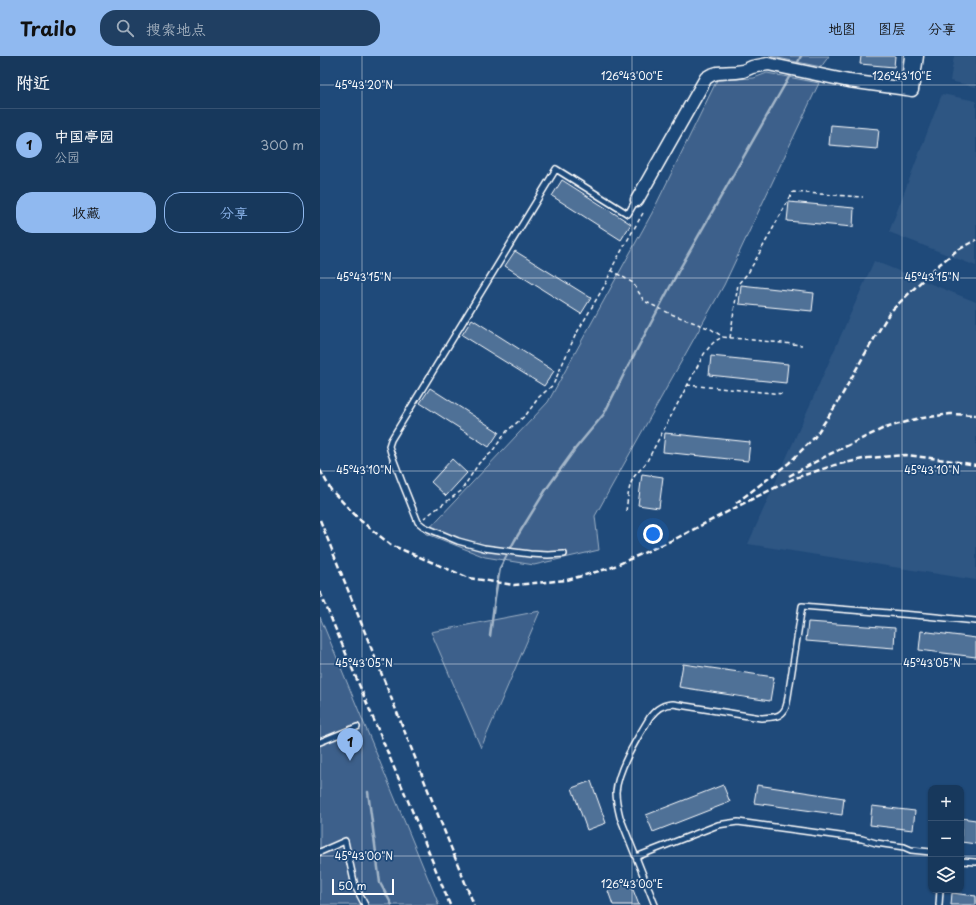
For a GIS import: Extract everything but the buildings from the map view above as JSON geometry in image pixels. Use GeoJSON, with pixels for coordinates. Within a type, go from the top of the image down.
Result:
{"type":"FeatureCollection","features":[{"type":"Feature","properties":{"kind":"street"},"geometry":{"type":"LineString","coordinates":[[907,89],[911,56]]}},
{"type":"Feature","properties":{"kind":"street"},"geometry":{"type":"LineString","coordinates":[[637,200],[706,78],[711,75],[717,73],[742,71],[752,67],[768,64],[849,81],[912,90],[917,56]]}},
{"type":"Feature","properties":{"kind":"lane"},"geometry":{"type":"LineString","coordinates":[[564,554],[530,554],[484,548],[458,541],[423,526],[418,522],[391,453],[391,440],[556,169],[628,214],[637,200]]}},
{"type":"Feature","properties":{"kind":"lane"},"geometry":{"type":"LineString","coordinates":[[655,905],[620,817],[617,807],[616,793],[617,785],[627,758],[654,712],[669,704],[674,704],[761,718],[778,716],[783,713],[787,703],[802,606],[926,616],[976,622]]}},
{"type":"Feature","properties":{"kind":"lane"},"geometry":{"type":"LineString","coordinates":[[320,742],[357,727]]}},
{"type":"Feature","properties":{"kind":"lane"},"geometry":{"type":"LineString","coordinates":[[636,858],[718,825],[738,822],[862,839],[876,843],[904,847],[911,850],[928,852]]}},
{"type":"Feature","properties":{"kind":"lane"},"geometry":{"type":"LineString","coordinates":[[320,852],[344,841],[355,886],[365,905]]}},
{"type":"Feature","properties":{"kind":"lane"},"geometry":{"type":"LineString","coordinates":[[964,861],[976,862]]}},
{"type":"Feature","properties":{"kind":"lane"},"geometry":{"type":"LineString","coordinates":[[939,905],[940,893]]}},
{"type":"Feature","properties":{"kind":"path"},"geometry":{"type":"LineString","coordinates":[[730,338],[738,284],[748,273],[793,192],[863,197]]}},
{"type":"Feature","properties":{"kind":"path"},"geometry":{"type":"LineString","coordinates":[[418,522],[461,491],[479,463],[491,453],[507,431],[526,415],[539,397],[553,385],[575,336],[606,283],[611,270],[643,213]]}},
{"type":"Feature","properties":{"kind":"path"},"geometry":{"type":"LineString","coordinates":[[611,270],[633,283],[644,301],[671,314],[711,329],[723,337],[802,345]]}},
{"type":"Feature","properties":{"kind":"path"},"geometry":{"type":"LineString","coordinates":[[626,511],[633,479],[646,463],[704,354],[716,340],[723,337]]}},
{"type":"Feature","properties":{"kind":"path"},"geometry":{"type":"LineString","coordinates":[[687,385],[783,394]]}},
{"type":"Feature","properties":{"kind":"shaded area"},"geometry":{"type":"Polygon","coordinates":[[[769,56],[829,56],[821,67],[769,56]]]}},
{"type":"Feature","properties":{"kind":"shaded area"},"geometry":{"type":"Polygon","coordinates":[[[954,56],[976,56],[976,87],[950,81],[954,56]]]}},
{"type":"Feature","properties":{"kind":"shaded area"},"geometry":{"type":"Polygon","coordinates":[[[767,73],[819,83],[724,285],[595,516],[599,550],[534,565],[485,557],[425,533],[548,402],[652,213],[717,80],[754,78],[767,73]]]}},
{"type":"Feature","properties":{"kind":"shaded area"},"geometry":{"type":"Polygon","coordinates":[[[942,94],[976,101],[976,266],[889,232],[942,94]]]}},
{"type":"Feature","properties":{"kind":"shaded area"},"geometry":{"type":"Polygon","coordinates":[[[874,261],[976,302],[976,580],[748,544],[874,261]]]}},
{"type":"Feature","properties":{"kind":"shaded area"},"geometry":{"type":"Polygon","coordinates":[[[540,611],[481,748],[431,632],[540,611]]]}},
{"type":"Feature","properties":{"kind":"shaded area"},"geometry":{"type":"Polygon","coordinates":[[[320,617],[439,905],[320,905],[320,617]]]}},
{"type":"Feature","properties":{"kind":"waterway"},"geometry":{"type":"LineString","coordinates":[[796,66],[801,56]]}},
{"type":"Feature","properties":{"kind":"waterway"},"geometry":{"type":"LineString","coordinates":[[490,636],[500,568],[515,540],[547,488],[575,449],[604,414],[679,270],[792,72]]}},
{"type":"Feature","properties":{"kind":"waterway"},"geometry":{"type":"LineString","coordinates":[[368,792],[380,883],[392,905]]}},
{"type":"Feature","properties":{"kind":"railway"},"geometry":{"type":"LineString","coordinates":[[736,503],[789,463],[814,438],[838,402],[890,312],[935,268],[956,251],[976,240]]}},
{"type":"Feature","properties":{"kind":"railway"},"geometry":{"type":"LineString","coordinates":[[789,476],[882,429],[916,419],[950,414],[976,415]]}},
{"type":"Feature","properties":{"kind":"railway"},"geometry":{"type":"LineString","coordinates":[[320,470],[331,490],[361,521],[391,545],[469,578],[514,585],[567,580],[610,568],[677,538],[795,478],[835,465],[868,458],[906,455],[976,465]]}},
{"type":"Feature","properties":{"kind":"railway"},"geometry":{"type":"LineString","coordinates":[[320,520],[474,905]]}},
{"type":"Feature","properties":{"kind":"railway"},"geometry":{"type":"LineString","coordinates":[[320,592],[450,905]]}},
{"type":"Feature","properties":{"kind":"place","name":"中国亭园"},"geometry":{"type":"Point","coordinates":[350,761]}}]}
